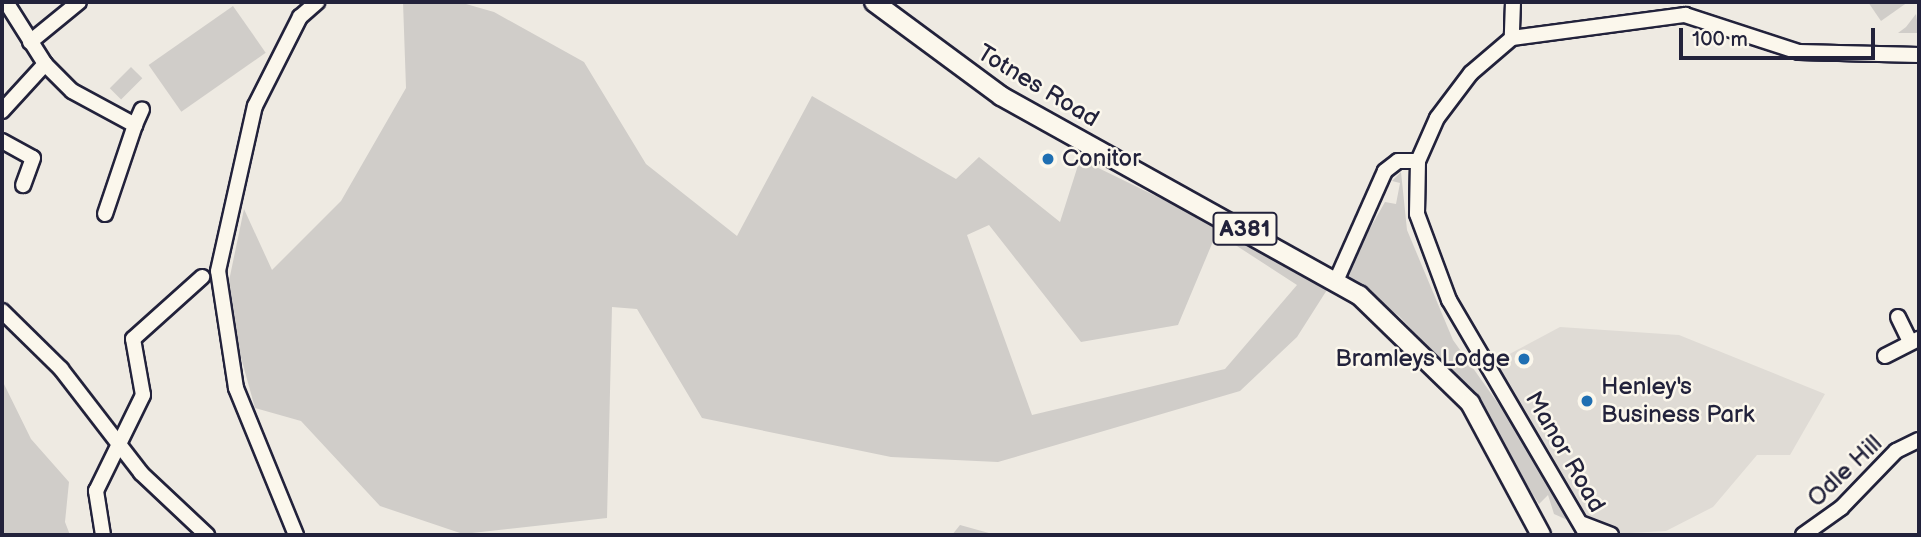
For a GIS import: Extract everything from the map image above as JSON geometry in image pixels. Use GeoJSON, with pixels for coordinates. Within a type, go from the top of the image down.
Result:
{"type":"FeatureCollection","features":[{"type":"Feature","properties":{"kind":"main road","name":"Totnes Road"},"geometry":{"type":"LineString","coordinates":[[874,2],[1001,96],[1336,281],[1403,332],[1470,403],[1541,535]]}},
{"type":"Feature","properties":{"kind":"street"},"geometry":{"type":"LineString","coordinates":[[6,2],[45,64],[82,98],[135,125]]}},
{"type":"Feature","properties":{"kind":"street"},"geometry":{"type":"LineString","coordinates":[[30,42],[79,2]]}},
{"type":"Feature","properties":{"kind":"street"},"geometry":{"type":"LineString","coordinates":[[296,535],[236,388],[218,271],[255,106],[300,17],[317,2]]}},
{"type":"Feature","properties":{"kind":"street"},"geometry":{"type":"LineString","coordinates":[[1511,38],[1513,2]]}},
{"type":"Feature","properties":{"kind":"street"},"geometry":{"type":"LineString","coordinates":[[1336,281],[1385,171],[1398,161],[1418,161],[1437,118],[1472,73],[1511,38],[1685,15],[1799,52],[1919,55]]}},
{"type":"Feature","properties":{"kind":"street"},"geometry":{"type":"LineString","coordinates":[[2,111],[45,64]]}},
{"type":"Feature","properties":{"kind":"street"},"geometry":{"type":"LineString","coordinates":[[105,214],[142,109]]}},
{"type":"Feature","properties":{"kind":"street"},"geometry":{"type":"LineString","coordinates":[[2,141],[33,158],[23,185]]}},
{"type":"Feature","properties":{"kind":"street","name":"Manor Road"},"geometry":{"type":"LineString","coordinates":[[1418,161],[1417,214],[1433,269],[1585,529]]}},
{"type":"Feature","properties":{"kind":"street"},"geometry":{"type":"LineString","coordinates":[[103,535],[96,491],[117,443],[144,394],[133,339],[202,276]]}},
{"type":"Feature","properties":{"kind":"street"},"geometry":{"type":"LineString","coordinates":[[2,311],[61,369],[117,443],[207,535]]}},
{"type":"Feature","properties":{"kind":"street"},"geometry":{"type":"LineString","coordinates":[[1885,356],[1914,340],[1898,317]]}},
{"type":"Feature","properties":{"kind":"street","name":"Odle Hill"},"geometry":{"type":"LineString","coordinates":[[1803,535],[1841,508],[1896,451],[1919,440]]}},
{"type":"Feature","properties":{"kind":"street"},"geometry":{"type":"LineString","coordinates":[[1585,529],[1611,535]]}},
{"type":"Feature","properties":{"kind":"shaded area"},"geometry":{"type":"Polygon","coordinates":[[[403,2],[459,2],[494,12],[584,62],[646,164],[737,236],[812,96],[956,179],[979,157],[1060,222],[1080,159],[1219,227],[1178,325],[1081,342],[989,225],[967,235],[1032,415],[1225,369],[1297,285],[1220,235],[1222,226],[1332,282],[1297,337],[1240,391],[998,462],[891,457],[702,418],[637,309],[612,307],[607,518],[463,534],[380,506],[301,421],[255,408],[225,300],[244,209],[272,270],[341,201],[406,88],[403,2]]]}},
{"type":"Feature","properties":{"kind":"shaded area"},"geometry":{"type":"Polygon","coordinates":[[[1868,2],[1908,2],[1881,21],[1868,2]]]}},
{"type":"Feature","properties":{"kind":"shaded area"},"geometry":{"type":"Polygon","coordinates":[[[233,6],[266,53],[181,112],[149,65],[233,6]]]}},
{"type":"Feature","properties":{"kind":"shaded area"},"geometry":{"type":"Polygon","coordinates":[[[1916,14],[1919,33],[1898,33],[1906,27],[1916,14]]]}},
{"type":"Feature","properties":{"kind":"shaded area"},"geometry":{"type":"Polygon","coordinates":[[[131,67],[142,78],[121,100],[110,88],[131,67]]]}},
{"type":"Feature","properties":{"kind":"shaded area"},"geometry":{"type":"Polygon","coordinates":[[[1401,172],[1407,230],[1453,340],[1544,468],[1572,522],[1554,514],[1548,495],[1539,504],[1457,377],[1399,316],[1343,276],[1385,202],[1396,204],[1400,183],[1392,181],[1401,172]]]}},
{"type":"Feature","properties":{"kind":"shaded area"},"geometry":{"type":"Polygon","coordinates":[[[1560,327],[1679,335],[1825,394],[1790,455],[1757,455],[1713,507],[1666,531],[1594,535],[1487,366],[1560,327]]]}},
{"type":"Feature","properties":{"kind":"shaded area"},"geometry":{"type":"Polygon","coordinates":[[[2,380],[31,439],[69,482],[65,522],[70,535],[2,535],[2,380]]]}},
{"type":"Feature","properties":{"kind":"shaded area"},"geometry":{"type":"Polygon","coordinates":[[[960,525],[996,535],[952,535],[960,525]]]}},
{"type":"Feature","properties":{"kind":"place","name":"Conitor"},"geometry":{"type":"Point","coordinates":[1048,159]}},
{"type":"Feature","properties":{"kind":"place","name":"Bramleys Lodge"},"geometry":{"type":"Point","coordinates":[1524,359]}},
{"type":"Feature","properties":{"kind":"place","name":"Henley's Business Park"},"geometry":{"type":"Point","coordinates":[1587,401]}}]}
